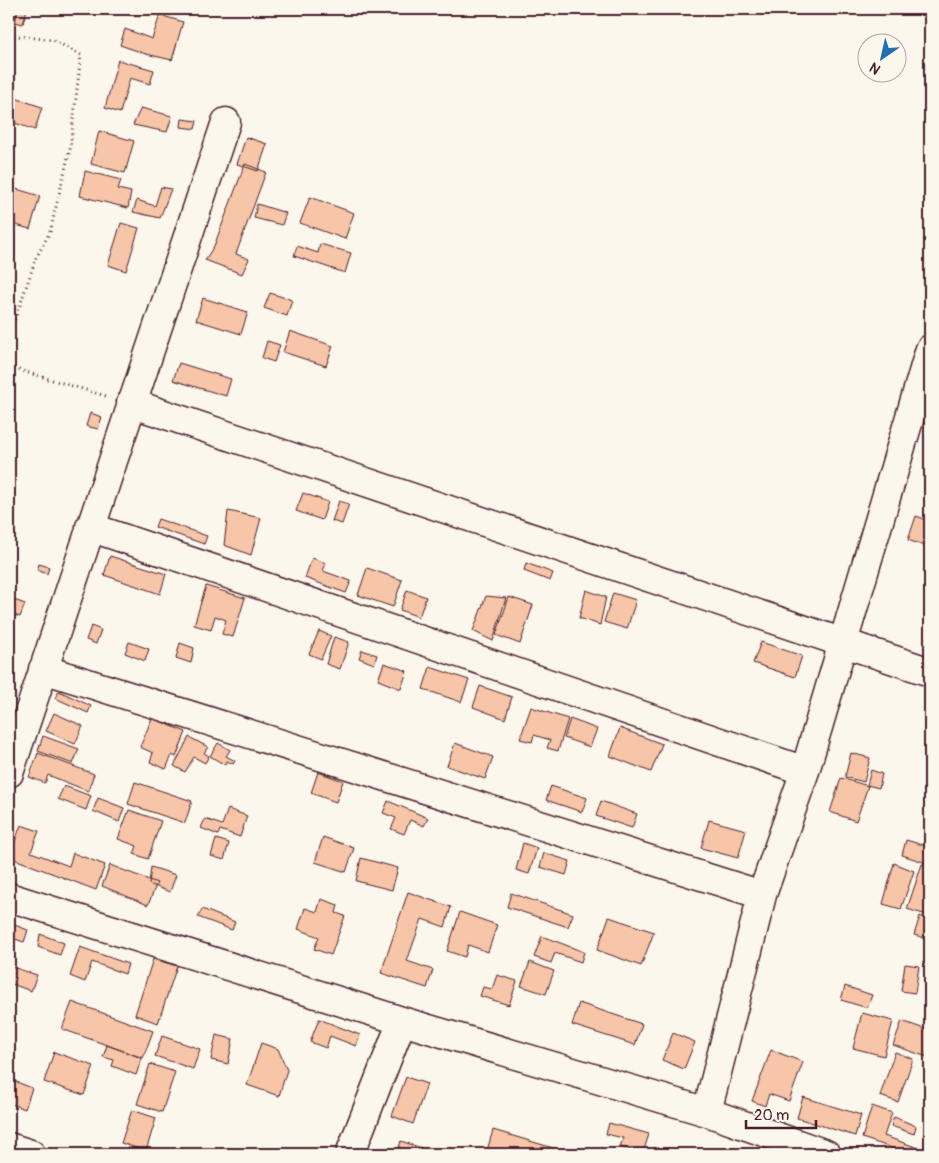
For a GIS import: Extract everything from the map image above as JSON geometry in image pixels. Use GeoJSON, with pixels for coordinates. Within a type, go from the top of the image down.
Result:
{"type":"FeatureCollection","features":[{"type":"Feature","properties":{"kind":"street"},"geometry":{"type":"LineString","coordinates":[[9,773],[226,122]]}},
{"type":"Feature","properties":{"kind":"street"},"geometry":{"type":"LineString","coordinates":[[707,1112],[762,895],[805,771],[930,349]]}},
{"type":"Feature","properties":{"kind":"street"},"geometry":{"type":"LineString","coordinates":[[131,403],[930,672]]}},
{"type":"Feature","properties":{"kind":"street"},"geometry":{"type":"LineString","coordinates":[[90,527],[805,771]]}},
{"type":"Feature","properties":{"kind":"street"},"geometry":{"type":"LineString","coordinates":[[44,669],[762,895]]}},
{"type":"Feature","properties":{"kind":"street"},"geometry":{"type":"LineString","coordinates":[[9,897],[402,1022],[707,1112],[826,1154]]}},
{"type":"Feature","properties":{"kind":"street"},"geometry":{"type":"LineString","coordinates":[[350,1154],[402,1022]]}},
{"type":"Feature","properties":{"kind":"street"},"geometry":{"type":"LineString","coordinates":[[9,1147],[30,1154]]}},
{"type":"Feature","properties":{"kind":"path"},"geometry":{"type":"LineString","coordinates":[[9,36],[53,40],[81,56],[70,148],[50,232],[36,258],[18,314],[9,333]]}},
{"type":"Feature","properties":{"kind":"path"},"geometry":{"type":"LineString","coordinates":[[9,367],[131,403]]}},
{"type":"Feature","properties":{"kind":"building"},"geometry":{"type":"Polygon","coordinates":[[[18,9],[27,9],[23,24],[15,22],[18,9]]]}},
{"type":"Feature","properties":{"kind":"building"},"geometry":{"type":"Polygon","coordinates":[[[129,9],[142,9],[140,17],[127,14],[129,9]]]}},
{"type":"Feature","properties":{"kind":"building"},"geometry":{"type":"Polygon","coordinates":[[[160,15],[183,22],[172,60],[120,45],[125,29],[152,39],[160,15]]]}},
{"type":"Feature","properties":{"kind":"building"},"geometry":{"type":"Polygon","coordinates":[[[118,60],[154,70],[150,84],[130,78],[120,113],[105,108],[118,60]]]}},
{"type":"Feature","properties":{"kind":"building"},"geometry":{"type":"Polygon","coordinates":[[[9,96],[42,107],[35,130],[9,121],[9,96]]]}},
{"type":"Feature","properties":{"kind":"building"},"geometry":{"type":"Polygon","coordinates":[[[141,108],[172,116],[167,132],[133,125],[141,108]]]}},
{"type":"Feature","properties":{"kind":"building"},"geometry":{"type":"Polygon","coordinates":[[[182,119],[197,121],[195,129],[181,127],[182,119]]]}},
{"type":"Feature","properties":{"kind":"building"},"geometry":{"type":"Polygon","coordinates":[[[99,131],[134,141],[125,173],[91,164],[99,131]]]}},
{"type":"Feature","properties":{"kind":"building"},"geometry":{"type":"Polygon","coordinates":[[[246,137],[267,144],[258,171],[237,164],[246,137]]]}},
{"type":"Feature","properties":{"kind":"building"},"geometry":{"type":"Polygon","coordinates":[[[245,164],[266,172],[236,254],[249,259],[242,274],[205,260],[214,246],[245,164]]]}},
{"type":"Feature","properties":{"kind":"building"},"geometry":{"type":"Polygon","coordinates":[[[85,171],[121,180],[118,189],[131,192],[128,208],[80,196],[85,171]]]}},
{"type":"Feature","properties":{"kind":"building"},"geometry":{"type":"Polygon","coordinates":[[[161,187],[171,189],[160,218],[133,212],[137,200],[155,206],[161,187]]]}},
{"type":"Feature","properties":{"kind":"building"},"geometry":{"type":"Polygon","coordinates":[[[13,188],[40,196],[30,229],[9,223],[9,202],[13,188]]]}},
{"type":"Feature","properties":{"kind":"building"},"geometry":{"type":"Polygon","coordinates":[[[310,197],[354,213],[345,239],[300,223],[310,197]]]}},
{"type":"Feature","properties":{"kind":"building"},"geometry":{"type":"Polygon","coordinates":[[[257,204],[286,213],[282,225],[254,218],[257,204]]]}},
{"type":"Feature","properties":{"kind":"building"},"geometry":{"type":"Polygon","coordinates":[[[121,223],[139,228],[126,271],[108,265],[121,223]]]}},
{"type":"Feature","properties":{"kind":"building"},"geometry":{"type":"Polygon","coordinates":[[[320,244],[351,253],[345,273],[294,256],[297,246],[318,253],[320,244]]]}},
{"type":"Feature","properties":{"kind":"building"},"geometry":{"type":"Polygon","coordinates":[[[270,293],[292,300],[287,316],[264,308],[270,293]]]}},
{"type":"Feature","properties":{"kind":"building"},"geometry":{"type":"Polygon","coordinates":[[[203,298],[248,312],[241,334],[196,320],[203,298]]]}},
{"type":"Feature","properties":{"kind":"building"},"geometry":{"type":"Polygon","coordinates":[[[290,331],[333,346],[326,366],[283,352],[290,331]]]}},
{"type":"Feature","properties":{"kind":"building"},"geometry":{"type":"Polygon","coordinates":[[[267,341],[280,345],[274,362],[262,358],[267,341]]]}},
{"type":"Feature","properties":{"kind":"building"},"geometry":{"type":"Polygon","coordinates":[[[179,363],[231,379],[226,396],[173,380],[179,363]]]}},
{"type":"Feature","properties":{"kind":"building"},"geometry":{"type":"Polygon","coordinates":[[[90,413],[102,417],[98,429],[86,426],[90,413]]]}},
{"type":"Feature","properties":{"kind":"building"},"geometry":{"type":"Polygon","coordinates":[[[303,493],[328,502],[322,520],[296,511],[303,493]]]}},
{"type":"Feature","properties":{"kind":"building"},"geometry":{"type":"Polygon","coordinates":[[[339,501],[349,504],[342,524],[332,521],[339,501]]]}},
{"type":"Feature","properties":{"kind":"building"},"geometry":{"type":"Polygon","coordinates":[[[228,511],[261,518],[251,555],[224,545],[228,511]]]}},
{"type":"Feature","properties":{"kind":"building"},"geometry":{"type":"Polygon","coordinates":[[[916,516],[930,521],[930,548],[908,540],[916,516]]]}},
{"type":"Feature","properties":{"kind":"building"},"geometry":{"type":"Polygon","coordinates":[[[158,519],[207,536],[204,544],[155,527],[158,519]]]}},
{"type":"Feature","properties":{"kind":"building"},"geometry":{"type":"Polygon","coordinates":[[[110,556],[166,574],[160,594],[104,575],[110,556]]]}},
{"type":"Feature","properties":{"kind":"building"},"geometry":{"type":"Polygon","coordinates":[[[312,558],[326,563],[323,571],[351,581],[346,593],[305,578],[312,558]]]}},
{"type":"Feature","properties":{"kind":"building"},"geometry":{"type":"Polygon","coordinates":[[[526,563],[553,573],[550,581],[524,571],[526,563]]]}},
{"type":"Feature","properties":{"kind":"building"},"geometry":{"type":"Polygon","coordinates":[[[39,564],[49,567],[47,574],[37,570],[39,564]]]}},
{"type":"Feature","properties":{"kind":"building"},"geometry":{"type":"Polygon","coordinates":[[[367,568],[402,580],[393,607],[358,595],[367,568]]]}},
{"type":"Feature","properties":{"kind":"building"},"geometry":{"type":"Polygon","coordinates":[[[206,586],[245,598],[233,637],[222,634],[226,620],[215,616],[211,630],[194,625],[206,586]]]}},
{"type":"Feature","properties":{"kind":"building"},"geometry":{"type":"Polygon","coordinates":[[[407,590],[426,597],[419,617],[400,610],[407,590]]]}},
{"type":"Feature","properties":{"kind":"building"},"geometry":{"type":"Polygon","coordinates":[[[586,590],[606,597],[600,625],[579,618],[586,590]]]}},
{"type":"Feature","properties":{"kind":"building"},"geometry":{"type":"Polygon","coordinates":[[[613,593],[636,600],[627,629],[604,622],[613,593]]]}},
{"type":"Feature","properties":{"kind":"building"},"geometry":{"type":"Polygon","coordinates":[[[486,596],[506,598],[493,641],[473,631],[486,596]]]}},
{"type":"Feature","properties":{"kind":"building"},"geometry":{"type":"Polygon","coordinates":[[[509,597],[533,605],[520,644],[496,635],[509,597]]]}},
{"type":"Feature","properties":{"kind":"building"},"geometry":{"type":"Polygon","coordinates":[[[9,598],[25,604],[20,617],[9,613],[9,598]]]}},
{"type":"Feature","properties":{"kind":"building"},"geometry":{"type":"Polygon","coordinates":[[[91,626],[101,630],[96,644],[86,640],[91,626]]]}},
{"type":"Feature","properties":{"kind":"building"},"geometry":{"type":"Polygon","coordinates":[[[319,631],[331,636],[321,659],[309,654],[319,631]]]}},
{"type":"Feature","properties":{"kind":"building"},"geometry":{"type":"Polygon","coordinates":[[[334,637],[349,642],[340,669],[326,664],[334,637]]]}},
{"type":"Feature","properties":{"kind":"building"},"geometry":{"type":"Polygon","coordinates":[[[129,642],[149,649],[145,661],[125,653],[129,642]]]}},
{"type":"Feature","properties":{"kind":"building"},"geometry":{"type":"Polygon","coordinates":[[[761,642],[802,656],[795,677],[753,663],[761,642]]]}},
{"type":"Feature","properties":{"kind":"building"},"geometry":{"type":"Polygon","coordinates":[[[180,643],[194,648],[191,663],[176,658],[180,643]]]}},
{"type":"Feature","properties":{"kind":"building"},"geometry":{"type":"Polygon","coordinates":[[[362,650],[377,655],[374,664],[359,658],[362,650]]]}},
{"type":"Feature","properties":{"kind":"building"},"geometry":{"type":"Polygon","coordinates":[[[384,663],[407,671],[401,689],[378,680],[384,663]]]}},
{"type":"Feature","properties":{"kind":"building"},"geometry":{"type":"Polygon","coordinates":[[[430,667],[469,680],[461,702],[423,689],[430,667]]]}},
{"type":"Feature","properties":{"kind":"building"},"geometry":{"type":"Polygon","coordinates":[[[480,686],[512,697],[505,719],[473,707],[480,686]]]}},
{"type":"Feature","properties":{"kind":"building"},"geometry":{"type":"Polygon","coordinates":[[[59,691],[91,706],[88,713],[55,698],[59,691]]]}},
{"type":"Feature","properties":{"kind":"building"},"geometry":{"type":"Polygon","coordinates":[[[531,707],[568,719],[558,751],[547,748],[550,740],[534,735],[532,742],[520,739],[531,707]]]}},
{"type":"Feature","properties":{"kind":"building"},"geometry":{"type":"Polygon","coordinates":[[[54,713],[83,726],[75,744],[46,731],[54,713]]]}},
{"type":"Feature","properties":{"kind":"building"},"geometry":{"type":"Polygon","coordinates":[[[152,718],[186,732],[176,757],[172,755],[166,769],[150,762],[153,753],[140,747],[152,718]]]}},
{"type":"Feature","properties":{"kind":"building"},"geometry":{"type":"Polygon","coordinates":[[[570,719],[597,729],[590,747],[564,738],[570,719]]]}},
{"type":"Feature","properties":{"kind":"building"},"geometry":{"type":"Polygon","coordinates":[[[620,728],[662,744],[651,772],[610,756],[620,728]]]}},
{"type":"Feature","properties":{"kind":"building"},"geometry":{"type":"Polygon","coordinates":[[[43,736],[79,749],[73,764],[38,751],[43,736]]]}},
{"type":"Feature","properties":{"kind":"building"},"geometry":{"type":"Polygon","coordinates":[[[189,737],[208,747],[204,753],[209,756],[205,763],[194,757],[185,772],[174,766],[189,737]]]}},
{"type":"Feature","properties":{"kind":"building"},"geometry":{"type":"Polygon","coordinates":[[[218,743],[230,750],[226,756],[235,761],[233,764],[227,761],[225,765],[210,756],[218,743]]]}},
{"type":"Feature","properties":{"kind":"building"},"geometry":{"type":"Polygon","coordinates":[[[455,743],[493,757],[485,779],[447,766],[455,743]]]}},
{"type":"Feature","properties":{"kind":"building"},"geometry":{"type":"Polygon","coordinates":[[[38,753],[94,774],[88,791],[48,775],[45,783],[29,777],[38,753]]]}},
{"type":"Feature","properties":{"kind":"building"},"geometry":{"type":"Polygon","coordinates":[[[851,753],[870,758],[864,782],[845,777],[851,753]]]}},
{"type":"Feature","properties":{"kind":"building"},"geometry":{"type":"Polygon","coordinates":[[[871,770],[882,774],[879,788],[867,785],[871,770]]]}},
{"type":"Feature","properties":{"kind":"building"},"geometry":{"type":"Polygon","coordinates":[[[318,772],[343,781],[336,802],[311,793],[318,772]]]}},
{"type":"Feature","properties":{"kind":"building"},"geometry":{"type":"Polygon","coordinates":[[[841,778],[868,786],[856,821],[830,812],[841,778]]]}},
{"type":"Feature","properties":{"kind":"building"},"geometry":{"type":"Polygon","coordinates":[[[135,782],[192,801],[185,823],[128,804],[135,782]]]}},
{"type":"Feature","properties":{"kind":"building"},"geometry":{"type":"Polygon","coordinates":[[[64,786],[91,796],[86,810],[58,799],[64,786]]]}},
{"type":"Feature","properties":{"kind":"building"},"geometry":{"type":"Polygon","coordinates":[[[551,786],[587,798],[582,812],[546,800],[551,786]]]}},
{"type":"Feature","properties":{"kind":"building"},"geometry":{"type":"Polygon","coordinates":[[[98,798],[124,808],[119,822],[93,811],[98,798]]]}},
{"type":"Feature","properties":{"kind":"building"},"geometry":{"type":"Polygon","coordinates":[[[388,801],[428,818],[424,826],[410,820],[404,834],[391,829],[396,818],[383,813],[388,801]]]}},
{"type":"Feature","properties":{"kind":"building"},"geometry":{"type":"Polygon","coordinates":[[[601,801],[637,814],[632,828],[596,816],[601,801]]]}},
{"type":"Feature","properties":{"kind":"building"},"geometry":{"type":"Polygon","coordinates":[[[228,809],[247,816],[240,837],[220,830],[218,835],[201,828],[205,819],[222,825],[228,809]]]}},
{"type":"Feature","properties":{"kind":"building"},"geometry":{"type":"Polygon","coordinates":[[[129,810],[161,821],[148,859],[134,854],[137,846],[118,839],[129,810]]]}},
{"type":"Feature","properties":{"kind":"building"},"geometry":{"type":"Polygon","coordinates":[[[709,820],[746,830],[738,858],[701,848],[709,820]]]}},
{"type":"Feature","properties":{"kind":"building"},"geometry":{"type":"Polygon","coordinates":[[[21,825],[39,831],[31,852],[69,866],[73,853],[105,865],[96,890],[9,857],[21,825]]]}},
{"type":"Feature","properties":{"kind":"building"},"geometry":{"type":"Polygon","coordinates":[[[323,837],[354,848],[346,872],[315,862],[323,837]]]}},
{"type":"Feature","properties":{"kind":"building"},"geometry":{"type":"Polygon","coordinates":[[[216,839],[229,843],[224,860],[211,856],[216,839]]]}},
{"type":"Feature","properties":{"kind":"building"},"geometry":{"type":"Polygon","coordinates":[[[906,840],[930,847],[930,864],[902,855],[906,840]]]}},
{"type":"Feature","properties":{"kind":"building"},"geometry":{"type":"Polygon","coordinates":[[[523,843],[537,848],[529,874],[516,870],[523,843]]]}},
{"type":"Feature","properties":{"kind":"building"},"geometry":{"type":"Polygon","coordinates":[[[544,853],[570,861],[566,875],[540,867],[544,853]]]}},
{"type":"Feature","properties":{"kind":"building"},"geometry":{"type":"Polygon","coordinates":[[[361,858],[398,868],[392,890],[356,881],[361,858]]]}},
{"type":"Feature","properties":{"kind":"building"},"geometry":{"type":"Polygon","coordinates":[[[894,863],[914,871],[901,909],[883,904],[894,863]]]}},
{"type":"Feature","properties":{"kind":"building"},"geometry":{"type":"Polygon","coordinates":[[[922,864],[930,866],[930,916],[907,909],[922,864]]]}},
{"type":"Feature","properties":{"kind":"building"},"geometry":{"type":"Polygon","coordinates":[[[110,865],[157,883],[148,905],[102,886],[110,865]]]}},
{"type":"Feature","properties":{"kind":"building"},"geometry":{"type":"Polygon","coordinates":[[[151,867],[176,875],[170,892],[149,884],[151,867]]]}},
{"type":"Feature","properties":{"kind":"building"},"geometry":{"type":"Polygon","coordinates":[[[408,892],[451,907],[445,927],[422,919],[407,961],[433,970],[427,988],[381,973],[408,892]]]}},
{"type":"Feature","properties":{"kind":"building"},"geometry":{"type":"Polygon","coordinates":[[[511,893],[573,914],[568,927],[507,907],[511,893]]]}},
{"type":"Feature","properties":{"kind":"building"},"geometry":{"type":"Polygon","coordinates":[[[321,899],[338,905],[336,913],[345,916],[331,955],[314,949],[319,937],[298,929],[305,908],[317,912],[321,899]]]}},
{"type":"Feature","properties":{"kind":"building"},"geometry":{"type":"Polygon","coordinates":[[[202,909],[235,922],[232,930],[198,917],[202,909]]]}},
{"type":"Feature","properties":{"kind":"building"},"geometry":{"type":"Polygon","coordinates":[[[460,912],[497,925],[488,952],[468,945],[465,957],[447,951],[460,912]]]}},
{"type":"Feature","properties":{"kind":"building"},"geometry":{"type":"Polygon","coordinates":[[[920,916],[930,920],[929,939],[914,935],[920,916]]]}},
{"type":"Feature","properties":{"kind":"building"},"geometry":{"type":"Polygon","coordinates":[[[609,917],[654,932],[641,966],[597,950],[609,917]]]}},
{"type":"Feature","properties":{"kind":"building"},"geometry":{"type":"Polygon","coordinates":[[[9,923],[28,930],[24,942],[9,937],[9,923]]]}},
{"type":"Feature","properties":{"kind":"building"},"geometry":{"type":"Polygon","coordinates":[[[40,934],[64,943],[60,955],[38,947],[40,934]]]}},
{"type":"Feature","properties":{"kind":"building"},"geometry":{"type":"Polygon","coordinates":[[[542,936],[584,952],[581,962],[555,953],[551,963],[534,957],[542,936]]]}},
{"type":"Feature","properties":{"kind":"building"},"geometry":{"type":"Polygon","coordinates":[[[80,947],[128,964],[125,974],[92,962],[85,982],[70,976],[80,947]]]}},
{"type":"Feature","properties":{"kind":"building"},"geometry":{"type":"Polygon","coordinates":[[[153,959],[177,966],[158,1023],[135,1015],[153,959]]]}},
{"type":"Feature","properties":{"kind":"building"},"geometry":{"type":"Polygon","coordinates":[[[530,962],[554,971],[546,994],[521,986],[530,962]]]}},
{"type":"Feature","properties":{"kind":"building"},"geometry":{"type":"Polygon","coordinates":[[[905,964],[919,966],[915,993],[901,991],[905,964]]]}},
{"type":"Feature","properties":{"kind":"building"},"geometry":{"type":"Polygon","coordinates":[[[9,966],[37,975],[31,991],[9,983],[9,966]]]}},
{"type":"Feature","properties":{"kind":"building"},"geometry":{"type":"Polygon","coordinates":[[[497,975],[517,981],[509,1005],[480,996],[483,987],[492,989],[497,975]]]}},
{"type":"Feature","properties":{"kind":"building"},"geometry":{"type":"Polygon","coordinates":[[[845,986],[872,995],[867,1008],[841,1000],[845,986]]]}},
{"type":"Feature","properties":{"kind":"building"},"geometry":{"type":"Polygon","coordinates":[[[72,1002],[153,1031],[143,1058],[62,1029],[72,1002]]]}},
{"type":"Feature","properties":{"kind":"building"},"geometry":{"type":"Polygon","coordinates":[[[579,1003],[642,1024],[635,1045],[572,1025],[579,1003]]]}},
{"type":"Feature","properties":{"kind":"building"},"geometry":{"type":"Polygon","coordinates":[[[862,1013],[893,1021],[884,1056],[853,1048],[862,1013]]]}},
{"type":"Feature","properties":{"kind":"building"},"geometry":{"type":"Polygon","coordinates":[[[319,1019],[360,1035],[356,1046],[330,1036],[326,1048],[310,1042],[319,1019]]]}},
{"type":"Feature","properties":{"kind":"building"},"geometry":{"type":"Polygon","coordinates":[[[902,1021],[930,1031],[930,1058],[893,1045],[902,1021]]]}},
{"type":"Feature","properties":{"kind":"building"},"geometry":{"type":"Polygon","coordinates":[[[673,1033],[695,1042],[684,1069],[662,1060],[673,1033]]]}},
{"type":"Feature","properties":{"kind":"building"},"geometry":{"type":"Polygon","coordinates":[[[216,1035],[233,1039],[228,1064],[211,1060],[216,1035]]]}},
{"type":"Feature","properties":{"kind":"building"},"geometry":{"type":"Polygon","coordinates":[[[162,1036],[200,1049],[193,1069],[155,1056],[162,1036]]]}},
{"type":"Feature","properties":{"kind":"building"},"geometry":{"type":"Polygon","coordinates":[[[261,1043],[278,1049],[287,1070],[279,1096],[247,1085],[261,1043]]]}},
{"type":"Feature","properties":{"kind":"building"},"geometry":{"type":"Polygon","coordinates":[[[107,1045],[142,1058],[136,1075],[112,1066],[114,1060],[103,1057],[107,1045]]]}},
{"type":"Feature","properties":{"kind":"building"},"geometry":{"type":"Polygon","coordinates":[[[771,1050],[803,1062],[789,1101],[769,1094],[765,1106],[752,1101],[771,1050]]]}},
{"type":"Feature","properties":{"kind":"building"},"geometry":{"type":"Polygon","coordinates":[[[54,1052],[94,1066],[84,1095],[44,1082],[54,1052]]]}},
{"type":"Feature","properties":{"kind":"building"},"geometry":{"type":"Polygon","coordinates":[[[895,1052],[913,1059],[898,1102],[880,1096],[895,1052]]]}},
{"type":"Feature","properties":{"kind":"building"},"geometry":{"type":"Polygon","coordinates":[[[150,1064],[175,1072],[162,1112],[137,1104],[150,1064]]]}},
{"type":"Feature","properties":{"kind":"building"},"geometry":{"type":"Polygon","coordinates":[[[406,1077],[427,1084],[413,1124],[392,1116],[406,1077]]]}},
{"type":"Feature","properties":{"kind":"building"},"geometry":{"type":"Polygon","coordinates":[[[9,1079],[32,1088],[25,1109],[9,1103],[9,1079]]]}},
{"type":"Feature","properties":{"kind":"building"},"geometry":{"type":"Polygon","coordinates":[[[803,1097],[861,1115],[855,1136],[797,1118],[803,1097]]]}},
{"type":"Feature","properties":{"kind":"building"},"geometry":{"type":"Polygon","coordinates":[[[872,1106],[892,1113],[884,1136],[930,1152],[930,1154],[910,1154],[862,1138],[872,1106]]]}},
{"type":"Feature","properties":{"kind":"building"},"geometry":{"type":"Polygon","coordinates":[[[132,1110],[156,1118],[146,1151],[121,1143],[132,1110]]]}},
{"type":"Feature","properties":{"kind":"building"},"geometry":{"type":"Polygon","coordinates":[[[894,1117],[916,1126],[914,1134],[891,1126],[894,1117]]]}},
{"type":"Feature","properties":{"kind":"building"},"geometry":{"type":"Polygon","coordinates":[[[609,1123],[649,1134],[643,1153],[620,1147],[623,1138],[606,1134],[609,1123]]]}},
{"type":"Feature","properties":{"kind":"building"},"geometry":{"type":"Polygon","coordinates":[[[493,1130],[560,1150],[559,1154],[486,1154],[493,1130]]]}},
{"type":"Feature","properties":{"kind":"building"},"geometry":{"type":"Polygon","coordinates":[[[401,1141],[439,1154],[397,1154],[401,1141]]]}}]}
